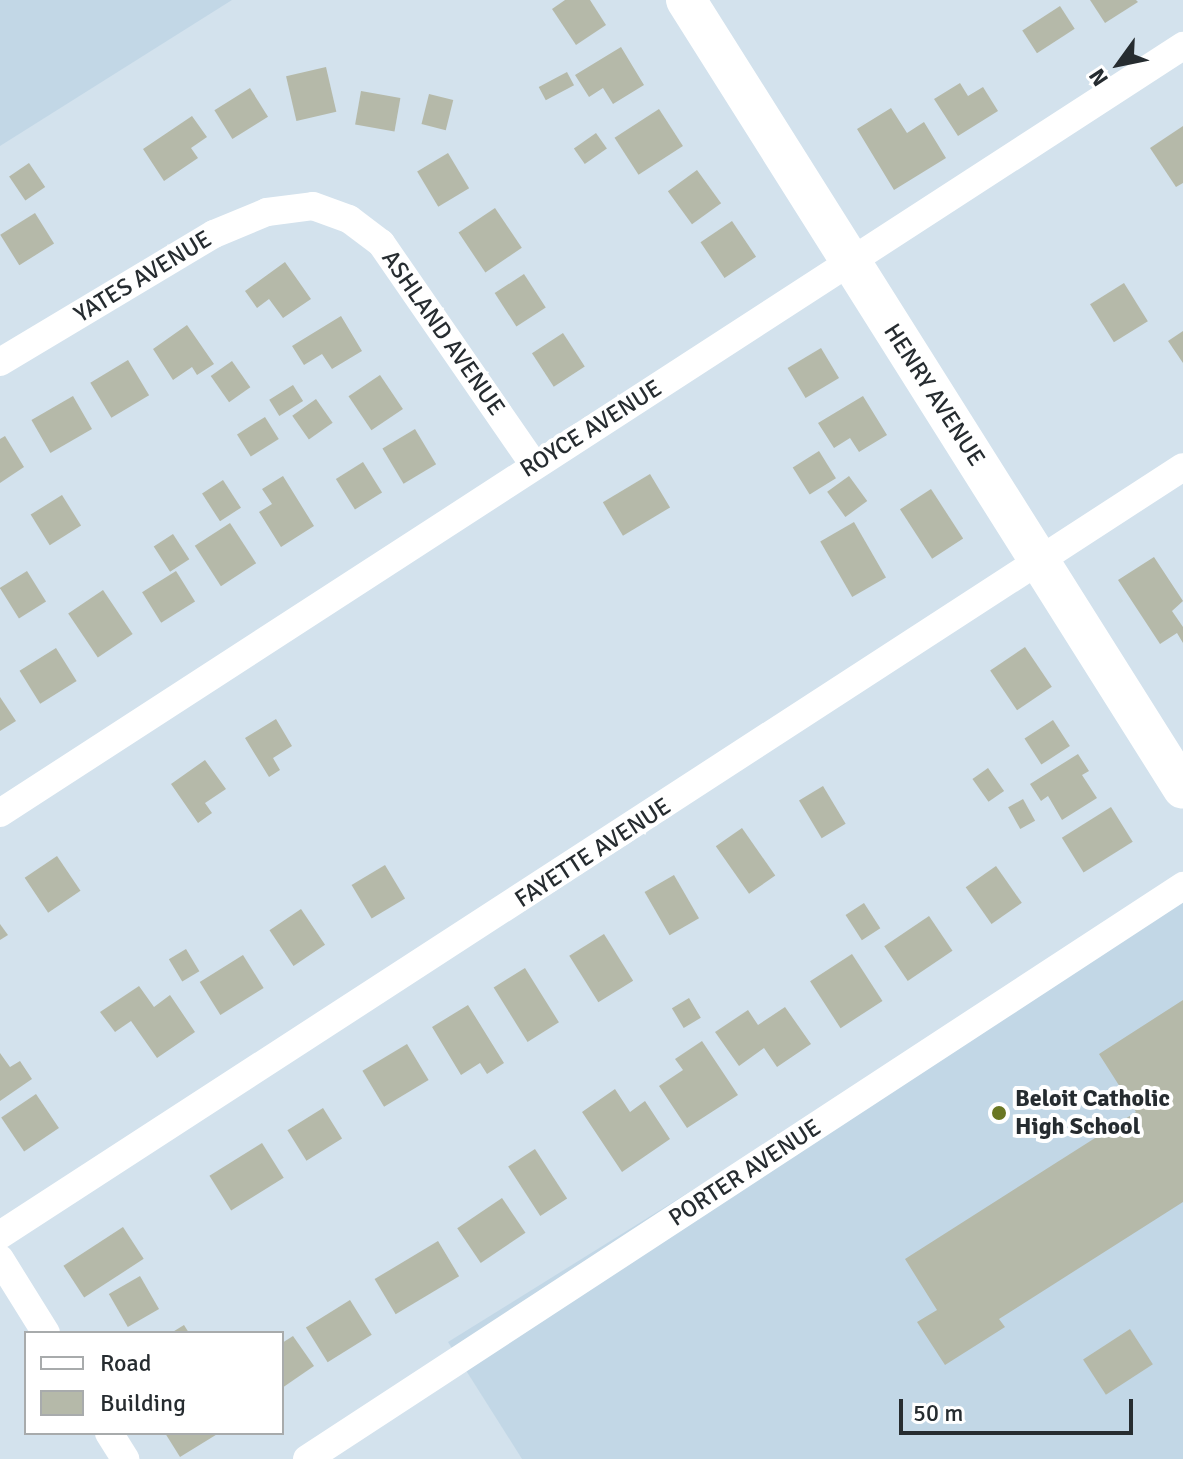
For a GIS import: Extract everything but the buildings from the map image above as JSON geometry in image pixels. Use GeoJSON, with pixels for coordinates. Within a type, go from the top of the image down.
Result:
{"type":"FeatureCollection","features":[{"type":"Feature","properties":{"kind":"street","name":"HENRY AVENUE"},"geometry":{"type":"LineString","coordinates":[[686,0],[1183,789]]}},
{"type":"Feature","properties":{"kind":"street","name":"ROYCE AVENUE"},"geometry":{"type":"LineString","coordinates":[[0,813],[534,465],[851,265],[1183,46]]}},
{"type":"Feature","properties":{"kind":"street","name":"YATES AVENUE"},"geometry":{"type":"LineString","coordinates":[[0,362],[214,234],[292,206]]}},
{"type":"Feature","properties":{"kind":"street","name":"ASHLAND AVENUE"},"geometry":{"type":"LineString","coordinates":[[292,206],[313,206],[349,219],[381,243],[534,465]]}},
{"type":"Feature","properties":{"kind":"street","name":"FAYETTE AVENUE"},"geometry":{"type":"LineString","coordinates":[[0,1235],[1042,563],[1183,467]]}},
{"type":"Feature","properties":{"kind":"street","name":"PORTER AVENUE"},"geometry":{"type":"LineString","coordinates":[[307,1459],[1183,886]]}},
{"type":"Feature","properties":{"kind":"street"},"geometry":{"type":"LineString","coordinates":[[0,1259],[45,1331]]}},
{"type":"Feature","properties":{"kind":"street"},"geometry":{"type":"LineString","coordinates":[[110,1435],[125,1459]]}},
{"type":"Feature","properties":{"kind":"shaded area"},"geometry":{"type":"Polygon","coordinates":[[[0,0],[232,0],[0,146],[0,0]]]}},
{"type":"Feature","properties":{"kind":"shaded area","name":"Beloit Catholic High School"},"geometry":{"type":"Polygon","coordinates":[[[1183,885],[1183,1459],[522,1459],[448,1342],[1183,885]]]}},
{"type":"Feature","properties":{"kind":"place","name":"Beloit Catholic High School"},"geometry":{"type":"Point","coordinates":[999,1113]}}]}
